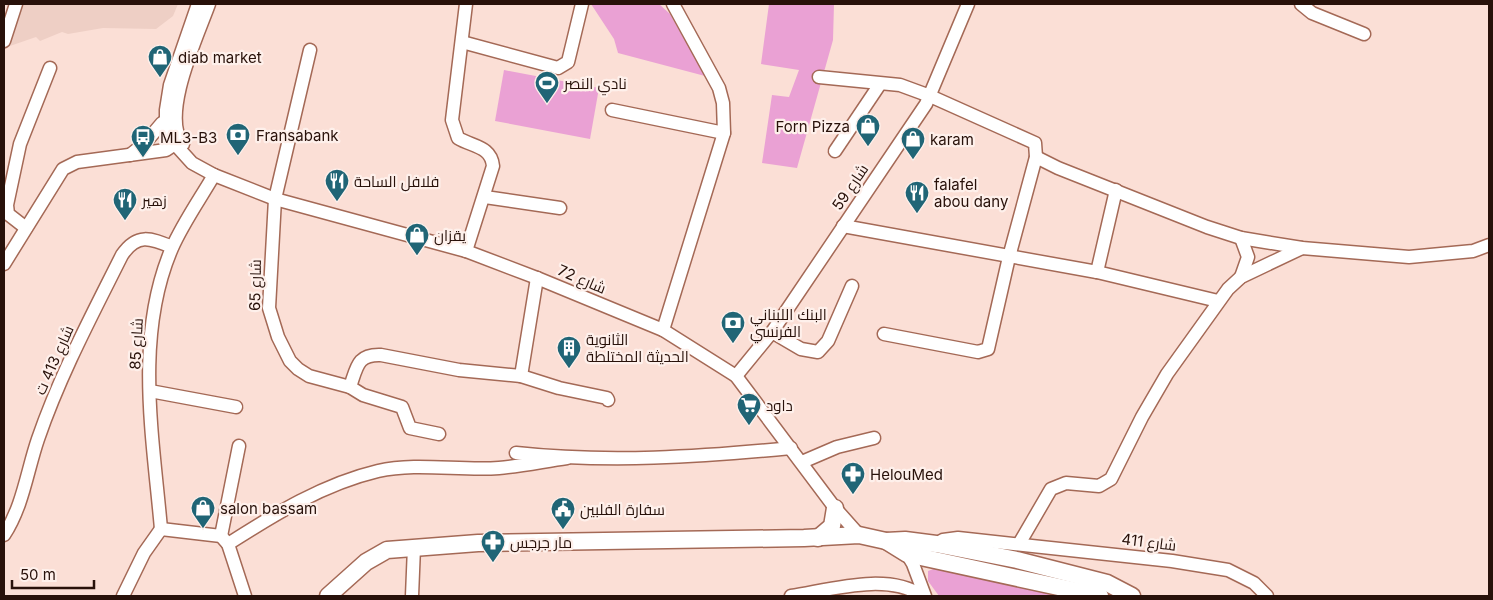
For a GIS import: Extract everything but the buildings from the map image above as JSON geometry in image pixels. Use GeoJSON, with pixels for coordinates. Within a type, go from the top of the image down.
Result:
{"type":"FeatureCollection","features":[{"type":"Feature","properties":{"kind":"main road"},"geometry":{"type":"LineString","coordinates":[[818,538],[832,526],[835,508]]}},
{"type":"Feature","properties":{"kind":"main road"},"geometry":{"type":"LineString","coordinates":[[328,596],[366,562],[387,550],[478,543],[818,538],[858,535],[886,541],[905,540],[936,552],[1100,596]]}},
{"type":"Feature","properties":{"kind":"main road"},"geometry":{"type":"LineString","coordinates":[[886,541],[907,554],[936,552],[1107,583],[1127,596]]}},
{"type":"Feature","properties":{"kind":"street"},"geometry":{"type":"LineString","coordinates":[[168,144],[150,146],[166,106],[172,79],[198,4]]}},
{"type":"Feature","properties":{"kind":"street"},"geometry":{"type":"LineString","coordinates":[[168,144],[178,90],[209,4]]}},
{"type":"Feature","properties":{"kind":"street"},"geometry":{"type":"LineString","coordinates":[[466,4],[462,42],[463,75],[453,107],[454,129],[460,139],[480,147],[492,157],[493,166],[485,197],[466,251]]}},
{"type":"Feature","properties":{"kind":"street"},"geometry":{"type":"LineString","coordinates":[[462,42],[558,68],[568,62],[582,4]]}},
{"type":"Feature","properties":{"kind":"street"},"geometry":{"type":"LineString","coordinates":[[663,330],[724,133],[723,103],[719,88],[673,4]]}},
{"type":"Feature","properties":{"kind":"street","name":"شارع 59"},"geometry":{"type":"LineString","coordinates":[[736,376],[772,332],[930,96],[968,4]]}},
{"type":"Feature","properties":{"kind":"street"},"geometry":{"type":"LineString","coordinates":[[1301,4],[1312,13],[1364,34]]}},
{"type":"Feature","properties":{"kind":"street"},"geometry":{"type":"LineString","coordinates":[[4,41],[11,11]]}},
{"type":"Feature","properties":{"kind":"street","name":"شارع 65"},"geometry":{"type":"LineString","coordinates":[[310,50],[275,199],[269,308],[272,323],[290,361],[308,376],[350,387],[362,395],[402,407],[410,428],[440,434]]}},
{"type":"Feature","properties":{"kind":"street"},"geometry":{"type":"LineString","coordinates":[[26,228],[8,214],[7,205],[20,144],[50,68]]}},
{"type":"Feature","properties":{"kind":"street"},"geometry":{"type":"LineString","coordinates":[[819,77],[900,85],[930,96],[1035,143],[1036,157],[1008,257],[988,350],[978,352],[884,334]]}},
{"type":"Feature","properties":{"kind":"street"},"geometry":{"type":"LineString","coordinates":[[836,151],[880,84]]}},
{"type":"Feature","properties":{"kind":"street"},"geometry":{"type":"LineString","coordinates":[[612,110],[724,133]]}},
{"type":"Feature","properties":{"kind":"street"},"geometry":{"type":"LineString","coordinates":[[157,130],[168,144]]}},
{"type":"Feature","properties":{"kind":"street"},"geometry":{"type":"LineString","coordinates":[[130,155],[157,130]]}},
{"type":"Feature","properties":{"kind":"street"},"geometry":{"type":"LineString","coordinates":[[4,264],[63,169],[77,162],[130,155],[181,141],[211,173]]}},
{"type":"Feature","properties":{"kind":"street","name":"شارع 72"},"geometry":{"type":"LineString","coordinates":[[168,144],[198,167],[275,199],[466,251],[663,330],[736,376],[792,448],[835,508],[858,535]]}},
{"type":"Feature","properties":{"kind":"street"},"geometry":{"type":"LineString","coordinates":[[1036,157],[1058,168],[1207,227],[1241,238],[1302,248],[1409,257],[1473,252],[1489,244]]}},
{"type":"Feature","properties":{"kind":"street","name":"شارع 85"},"geometry":{"type":"LineString","coordinates":[[161,529],[150,391],[150,339],[156,299],[172,247],[211,173]]}},
{"type":"Feature","properties":{"kind":"street"},"geometry":{"type":"LineString","coordinates":[[1097,272],[1116,190]]}},
{"type":"Feature","properties":{"kind":"street"},"geometry":{"type":"LineString","coordinates":[[485,197],[560,208]]}},
{"type":"Feature","properties":{"kind":"street"},"geometry":{"type":"LineString","coordinates":[[843,226],[902,235],[1008,257],[1097,272],[1218,301]]}},
{"type":"Feature","properties":{"kind":"street"},"geometry":{"type":"LineString","coordinates":[[1019,544],[1051,489],[1066,483],[1099,486],[1112,478],[1142,417],[1162,383],[1218,301],[1241,277],[1248,264],[1248,257],[1241,238]]}},
{"type":"Feature","properties":{"kind":"street","name":"شارع 413 ت"},"geometry":{"type":"LineString","coordinates":[[4,535],[12,522],[38,438],[64,376],[122,255],[129,245],[136,240],[158,241],[172,247]]}},
{"type":"Feature","properties":{"kind":"street"},"geometry":{"type":"LineString","coordinates":[[1241,277],[1302,248]]}},
{"type":"Feature","properties":{"kind":"street"},"geometry":{"type":"LineString","coordinates":[[521,376],[537,278]]}},
{"type":"Feature","properties":{"kind":"street"},"geometry":{"type":"LineString","coordinates":[[772,332],[801,349],[818,352],[828,341],[852,286]]}},
{"type":"Feature","properties":{"kind":"street"},"geometry":{"type":"LineString","coordinates":[[350,387],[361,359],[369,355],[459,370],[521,376],[559,388],[607,398],[608,400]]}},
{"type":"Feature","properties":{"kind":"street"},"geometry":{"type":"LineString","coordinates":[[150,391],[236,407]]}},
{"type":"Feature","properties":{"kind":"street"},"geometry":{"type":"LineString","coordinates":[[802,462],[837,447],[874,438]]}},
{"type":"Feature","properties":{"kind":"street"},"geometry":{"type":"LineString","coordinates":[[239,446],[225,540],[245,596]]}},
{"type":"Feature","properties":{"kind":"street"},"geometry":{"type":"LineString","coordinates":[[516,453],[567,458],[733,454],[792,448]]}},
{"type":"Feature","properties":{"kind":"street"},"geometry":{"type":"LineString","coordinates":[[123,596],[144,553],[161,529],[225,540],[325,488],[378,471],[396,468],[499,468],[567,458]]}},
{"type":"Feature","properties":{"kind":"street","name":"شارع 411"},"geometry":{"type":"LineString","coordinates":[[936,552],[949,538],[958,538],[1172,561],[1228,570],[1254,583],[1267,596]]}},
{"type":"Feature","properties":{"kind":"street"},"geometry":{"type":"LineString","coordinates":[[412,596],[414,547]]}},
{"type":"Feature","properties":{"kind":"street"},"geometry":{"type":"LineString","coordinates":[[934,596],[927,587],[923,574],[927,564],[936,552]]}},
{"type":"Feature","properties":{"kind":"street"},"geometry":{"type":"LineString","coordinates":[[907,554],[912,560],[924,596]]}},
{"type":"Feature","properties":{"kind":"street"},"geometry":{"type":"LineString","coordinates":[[791,596],[884,583],[908,588],[924,596]]}},
{"type":"Feature","properties":{"kind":"shaded area"},"geometry":{"type":"Polygon","coordinates":[[[24,4],[178,4],[173,16],[156,29],[103,28],[68,34],[62,32],[40,41],[36,37],[7,47],[24,4]]]}},
{"type":"Feature","properties":{"kind":"shaded area"},"geometry":{"type":"Polygon","coordinates":[[[591,4],[659,4],[670,14],[705,76],[618,53],[614,39],[591,4]]]}},
{"type":"Feature","properties":{"kind":"shaded area"},"geometry":{"type":"Polygon","coordinates":[[[769,4],[834,4],[833,40],[797,168],[762,163],[772,95],[789,97],[799,70],[761,64],[769,4]]]}},
{"type":"Feature","properties":{"kind":"shaded area","name":"نادي النصر"},"geometry":{"type":"Polygon","coordinates":[[[504,70],[599,88],[590,139],[495,121],[504,70]]]}},
{"type":"Feature","properties":{"kind":"shaded area"},"geometry":{"type":"Polygon","coordinates":[[[936,568],[1068,596],[939,596],[928,581],[928,571],[936,568]]]}},
{"type":"Feature","properties":{"kind":"place","name":"diab market"},"geometry":{"type":"Point","coordinates":[160,78]}},
{"type":"Feature","properties":{"kind":"place","name":"نادي النصر"},"geometry":{"type":"Point","coordinates":[547,104]}},
{"type":"Feature","properties":{"kind":"place","name":"Forn Pizza"},"geometry":{"type":"Point","coordinates":[868,147]}},
{"type":"Feature","properties":{"kind":"place","name":"Fransabank"},"geometry":{"type":"Point","coordinates":[238,156]}},
{"type":"Feature","properties":{"kind":"place","name":"ML3-B3"},"geometry":{"type":"Point","coordinates":[143,158]}},
{"type":"Feature","properties":{"kind":"place","name":"karam"},"geometry":{"type":"Point","coordinates":[913,160]}},
{"type":"Feature","properties":{"kind":"place","name":"فلافل الساحة"},"geometry":{"type":"Point","coordinates":[337,202]}},
{"type":"Feature","properties":{"kind":"place","name":"falafel abou dany"},"geometry":{"type":"Point","coordinates":[917,214]}},
{"type":"Feature","properties":{"kind":"place","name":"زهير"},"geometry":{"type":"Point","coordinates":[125,221]}},
{"type":"Feature","properties":{"kind":"place","name":"يقزان"},"geometry":{"type":"Point","coordinates":[417,256]}},
{"type":"Feature","properties":{"kind":"place","name":"البنك اللبناني الفرنسي"},"geometry":{"type":"Point","coordinates":[733,344]}},
{"type":"Feature","properties":{"kind":"place","name":"الثانوية الحديثة المختلطة"},"geometry":{"type":"Point","coordinates":[569,369]}},
{"type":"Feature","properties":{"kind":"place","name":"داود"},"geometry":{"type":"Point","coordinates":[749,426]}},
{"type":"Feature","properties":{"kind":"place","name":"HelouMed"},"geometry":{"type":"Point","coordinates":[853,495]}},
{"type":"Feature","properties":{"kind":"place","name":"salon bassam"},"geometry":{"type":"Point","coordinates":[203,529]}},
{"type":"Feature","properties":{"kind":"place","name":"سفارة الفلبين"},"geometry":{"type":"Point","coordinates":[563,530]}},
{"type":"Feature","properties":{"kind":"place","name":"مار جرجس"},"geometry":{"type":"Point","coordinates":[493,563]}}]}
